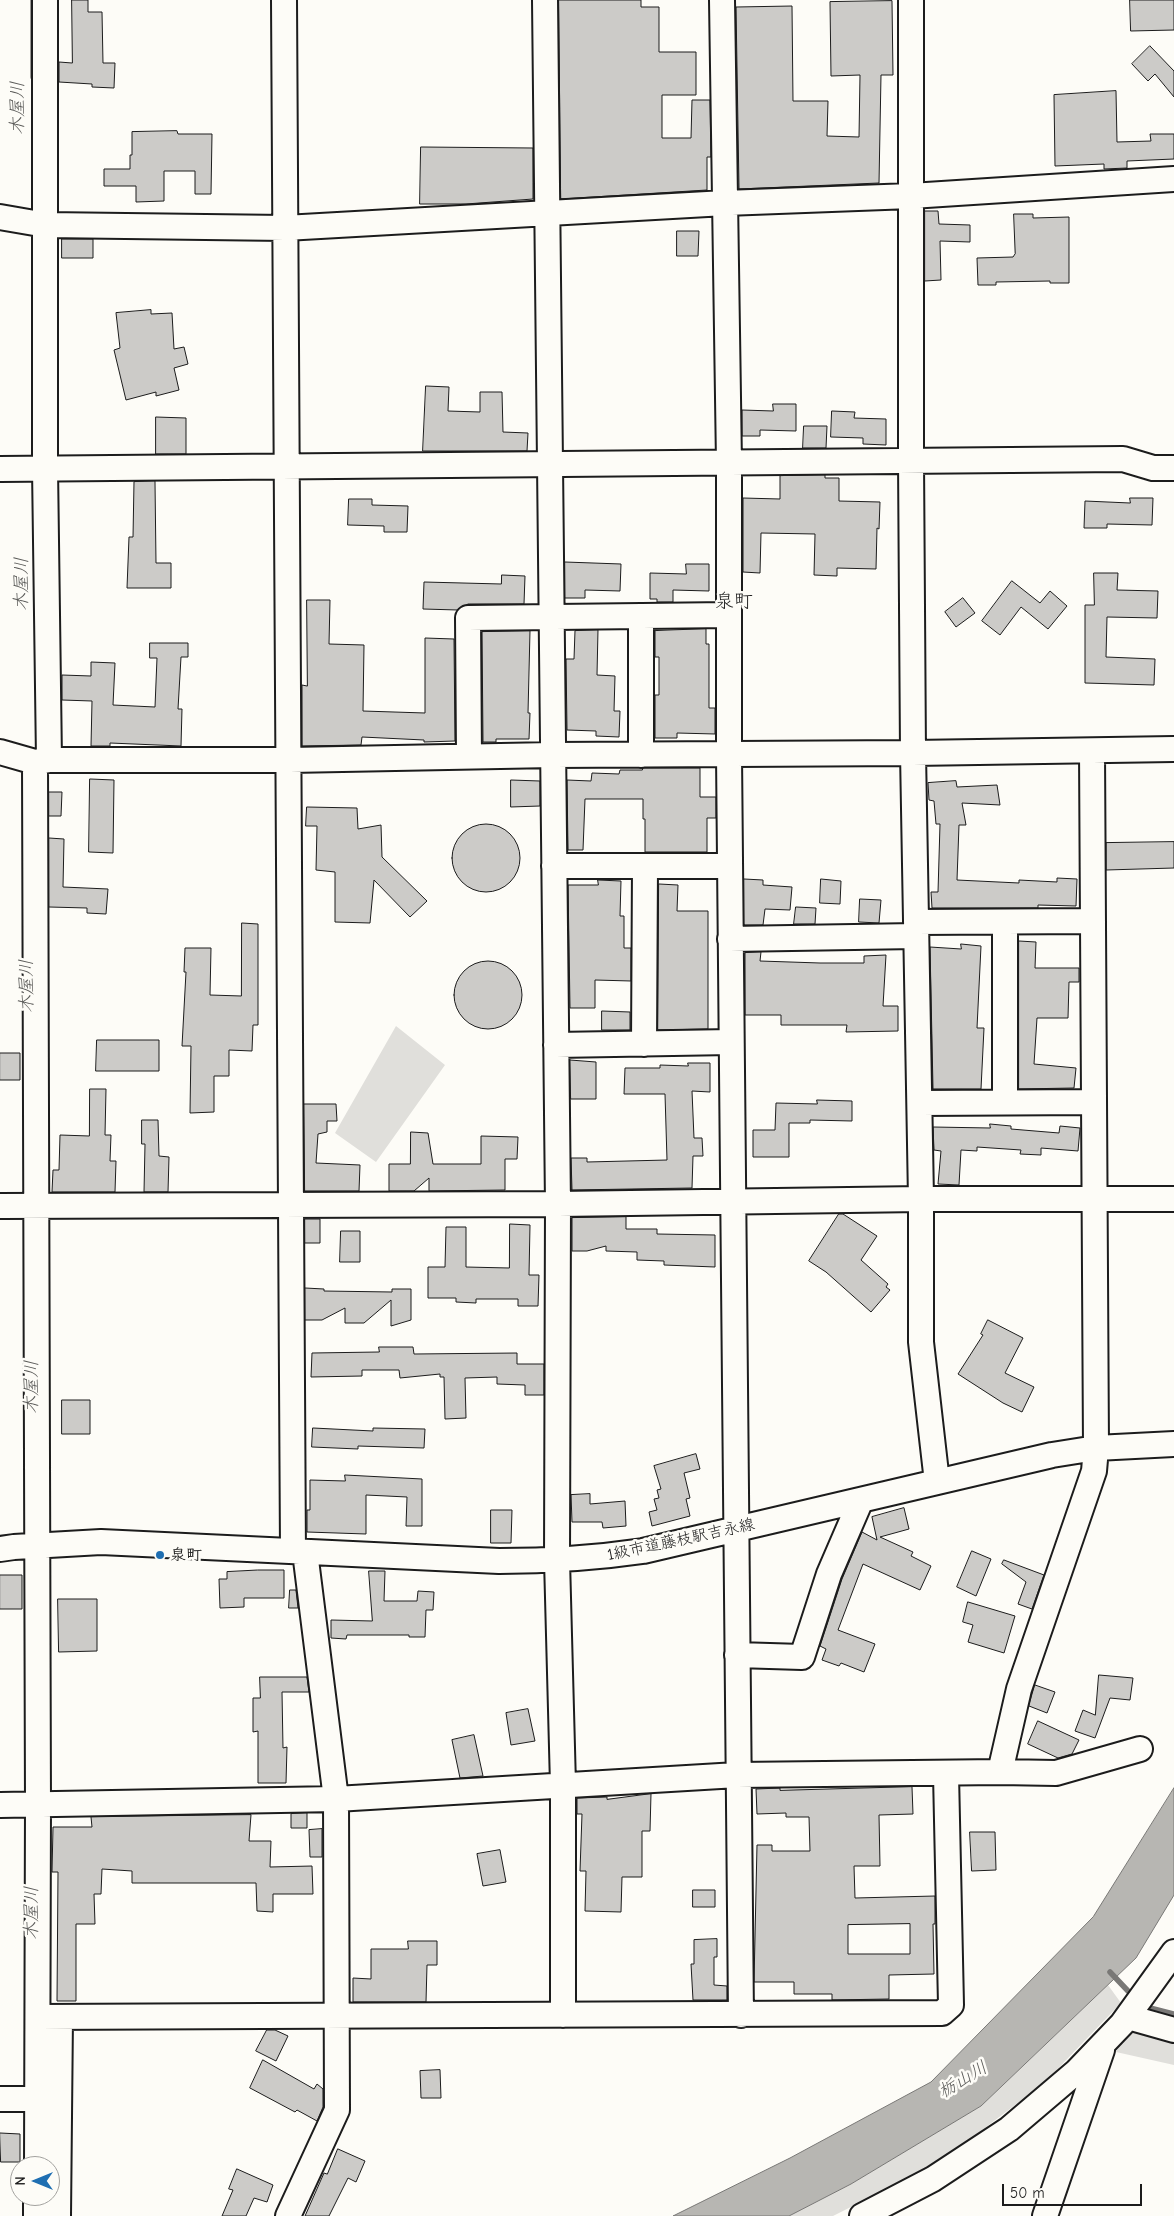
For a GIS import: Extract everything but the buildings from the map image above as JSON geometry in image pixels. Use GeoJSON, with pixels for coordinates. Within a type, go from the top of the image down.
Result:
{"type":"FeatureCollection","features":[{"type":"Feature","properties":{"kind":"street"},"geometry":{"type":"LineString","coordinates":[[45,0],[46,468],[37,1206],[36,1545],[38,1804],[58,2216]]}},
{"type":"Feature","properties":{"kind":"street"},"geometry":{"type":"LineString","coordinates":[[284,0],[292,1206],[299,1551],[336,1800],[337,2015],[337,2110],[288,2216]]}},
{"type":"Feature","properties":{"kind":"street"},"geometry":{"type":"LineString","coordinates":[[545,0],[558,1204],[557,1560],[564,1785],[563,2015]]}},
{"type":"Feature","properties":{"kind":"street"},"geometry":{"type":"LineString","coordinates":[[722,0],[729,463],[730,939],[741,2015]]}},
{"type":"Feature","properties":{"kind":"street"},"geometry":{"type":"LineString","coordinates":[[911,0],[913,753],[920,1103],[921,1342],[938,1482]]}},
{"type":"Feature","properties":{"kind":"street"},"geometry":{"type":"LineString","coordinates":[[0,217],[46,225],[285,228],[725,203],[912,196],[1174,179]]}},
{"type":"Feature","properties":{"kind":"street"},"geometry":{"type":"LineString","coordinates":[[0,469],[288,468],[1123,459],[1153,468],[1174,468]]}},
{"type":"Feature","properties":{"kind":"street"},"geometry":{"type":"LineString","coordinates":[[469,756],[468,618],[729,615]]}},
{"type":"Feature","properties":{"kind":"street"},"geometry":{"type":"LineString","coordinates":[[641,616],[641,754]]}},
{"type":"Feature","properties":{"kind":"street"},"geometry":{"type":"LineString","coordinates":[[0,752],[42,761],[290,760],[553,754],[913,753],[1174,749]]}},
{"type":"Feature","properties":{"kind":"street"},"geometry":{"type":"LineString","coordinates":[[1000,1772],[1019,1689],[1094,1471],[1096,1448],[1092,751]]}},
{"type":"Feature","properties":{"kind":"street"},"geometry":{"type":"LineString","coordinates":[[554,866],[730,866]]}},
{"type":"Feature","properties":{"kind":"street"},"geometry":{"type":"LineString","coordinates":[[644,1044],[645,867]]}},
{"type":"Feature","properties":{"kind":"street"},"geometry":{"type":"LineString","coordinates":[[730,939],[1005,922],[1093,921]]}},
{"type":"Feature","properties":{"kind":"street"},"geometry":{"type":"LineString","coordinates":[[1005,922],[1005,1102]]}},
{"type":"Feature","properties":{"kind":"street"},"geometry":{"type":"LineString","coordinates":[[556,1045],[731,1042]]}},
{"type":"Feature","properties":{"kind":"street"},"geometry":{"type":"LineString","coordinates":[[920,1103],[1094,1102]]}},
{"type":"Feature","properties":{"kind":"street"},"geometry":{"type":"LineString","coordinates":[[0,1206],[292,1206],[921,1199],[1174,1199]]}},
{"type":"Feature","properties":{"kind":"street","name":"1級市道藤枝駅吉永線"},"geometry":{"type":"LineString","coordinates":[[0,1549],[36,1545],[101,1542],[499,1561],[557,1560],[643,1551],[1052,1455],[1096,1448],[1174,1444]]}},
{"type":"Feature","properties":{"kind":"street"},"geometry":{"type":"LineString","coordinates":[[736,1655],[802,1657],[829,1574],[861,1500]]}},
{"type":"Feature","properties":{"kind":"street"},"geometry":{"type":"LineString","coordinates":[[0,1805],[336,1800],[738,1776],[1000,1772],[1056,1773],[1140,1749]]}},
{"type":"Feature","properties":{"kind":"street"},"geometry":{"type":"LineString","coordinates":[[49,2017],[942,2013],[951,2005],[946,1774]]}},
{"type":"Feature","properties":{"kind":"street"},"geometry":{"type":"LineString","coordinates":[[862,2216],[934,2179],[1009,2129],[1076,2072],[1105,2042],[1128,2017],[1174,1952]]}},
{"type":"Feature","properties":{"kind":"street"},"geometry":{"type":"LineString","coordinates":[[37,2156],[37,2099],[49,2017]]}},
{"type":"Feature","properties":{"kind":"street"},"geometry":{"type":"LineString","coordinates":[[1128,2017],[1174,2030]]}},
{"type":"Feature","properties":{"kind":"street"},"geometry":{"type":"LineString","coordinates":[[1045,2216],[1105,2042]]}},
{"type":"Feature","properties":{"kind":"street"},"geometry":{"type":"LineString","coordinates":[[0,2099],[37,2099]]}},
{"type":"Feature","properties":{"kind":"shaded area"},"geometry":{"type":"Polygon","coordinates":[[[396,1026],[445,1065],[376,1162],[335,1133],[396,1026]]]}},
{"type":"Feature","properties":{"kind":"shaded area"},"geometry":{"type":"Polygon","coordinates":[[[1108,1985],[1121,2003],[1044,2083],[940,2162],[833,2216],[789,2216],[851,2184],[981,2106],[1108,1985]]]}},
{"type":"Feature","properties":{"kind":"shaded area"},"geometry":{"type":"Polygon","coordinates":[[[1136,2027],[1174,2037],[1174,2065],[1116,2052],[1124,2033],[1136,2027]]]}},
{"type":"Feature","properties":{"kind":"water","name":"栃山川"},"geometry":{"type":"Polygon","coordinates":[[[1174,1788],[1174,1895],[1136,1958],[981,2106],[851,2184],[789,2216],[673,2216],[790,2158],[931,2082],[1093,1917],[1174,1788]]]}},
{"type":"Feature","properties":{"kind":"waterway","name":"木屋川"},"geometry":{"type":"LineString","coordinates":[[33,0],[33,77]]}},
{"type":"Feature","properties":{"kind":"waterway"},"geometry":{"type":"LineString","coordinates":[[1110,1972],[1128,1991]]}},
{"type":"Feature","properties":{"kind":"waterway"},"geometry":{"type":"LineString","coordinates":[[1150,2008],[1174,2014]]}},
{"type":"Feature","properties":{"kind":"place","name":"泉町"},"geometry":{"type":"Point","coordinates":[160,1555]}},
{"type":"Feature","properties":{"kind":"district","name":"泉町"},"geometry":{"type":"Point","coordinates":[734,602]}}]}
